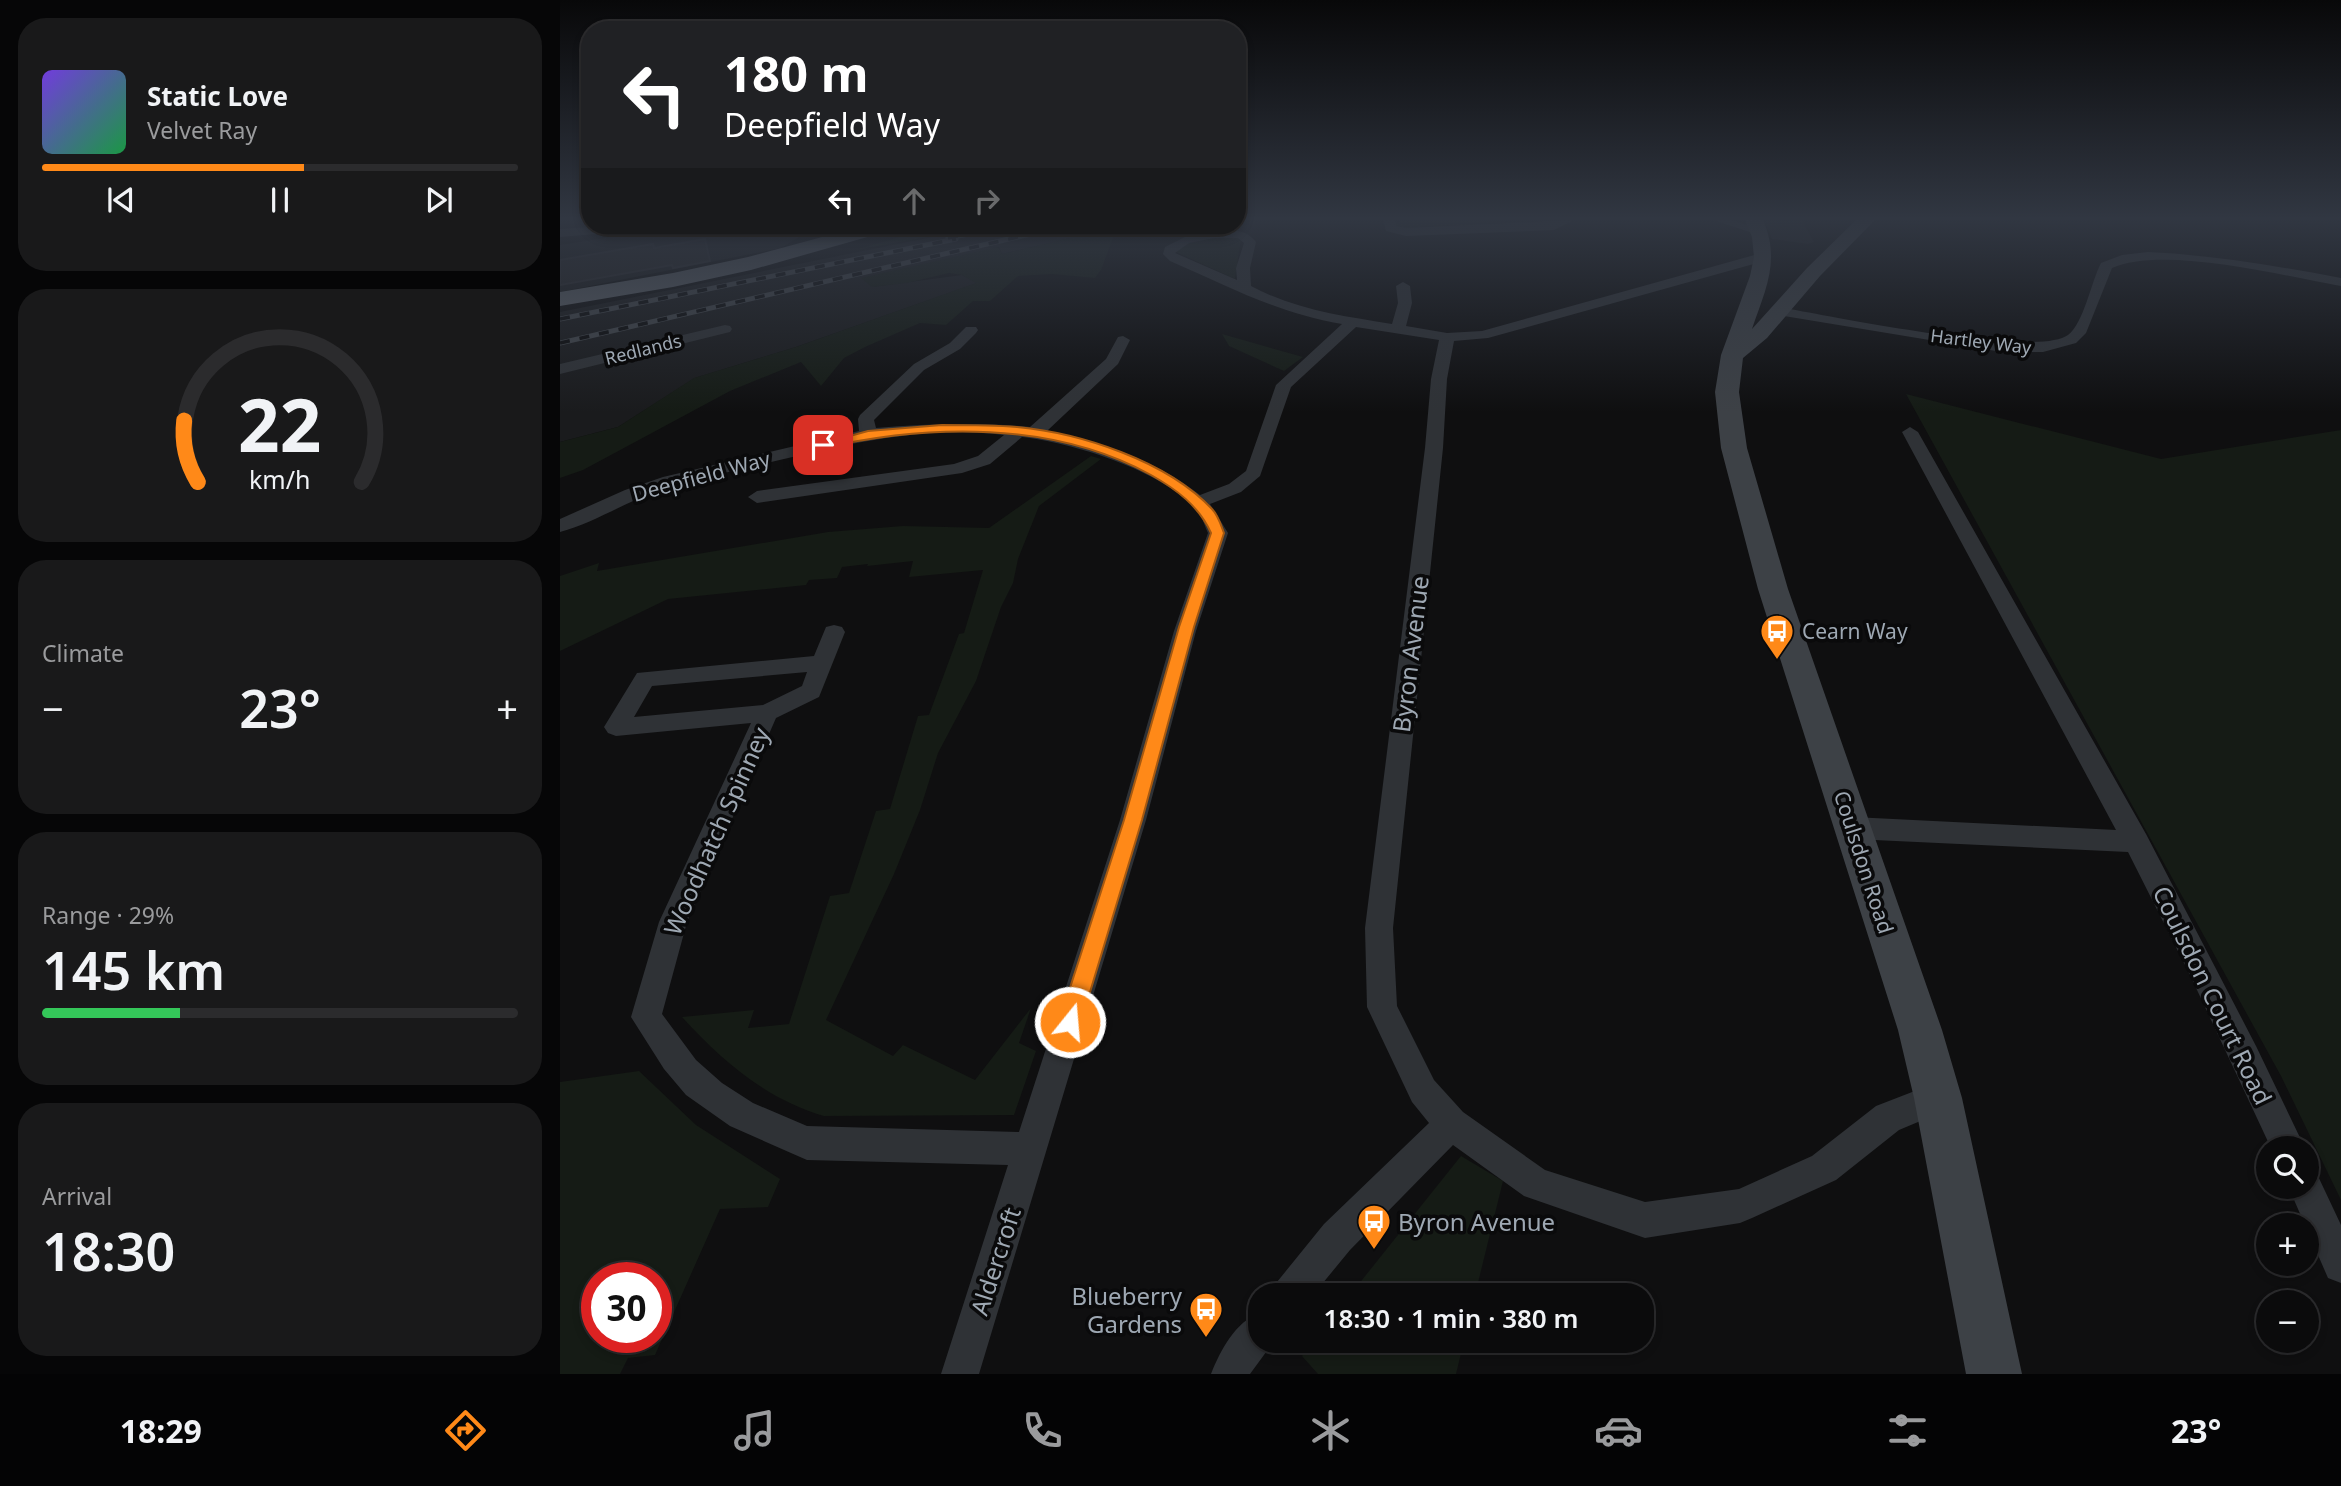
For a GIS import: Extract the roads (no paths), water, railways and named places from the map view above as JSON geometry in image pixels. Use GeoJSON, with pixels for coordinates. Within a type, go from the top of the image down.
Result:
{"type":"FeatureCollection","features":[{"type":"Feature","properties":{"kind":"highway"},"geometry":{"type":"LineString","coordinates":[[560,299],[646,284]]}},
{"type":"Feature","properties":{"kind":"highway"},"geometry":{"type":"LineString","coordinates":[[560,305],[607,292]]}},
{"type":"Feature","properties":{"kind":"main road","name":"Coulsdon Road"},"geometry":{"type":"LineString","coordinates":[[1757,284],[1732,355],[1727,401],[1734,448],[1773,589],[1920,1030],[1938,1098],[1994,1374]]}},
{"type":"Feature","properties":{"kind":"main road"},"geometry":{"type":"LineString","coordinates":[[1732,355],[1763,332],[1802,284]]}},
{"type":"Feature","properties":{"kind":"street"},"geometry":{"type":"LineString","coordinates":[[1235,284],[1270,302],[1306,314],[1447,337],[1483,335],[1666,284]]}},
{"type":"Feature","properties":{"kind":"street","name":"Hartley Way"},"geometry":{"type":"LineString","coordinates":[[1778,311],[2002,348],[2043,348],[2071,340],[2081,330],[2099,284]]}},
{"type":"Feature","properties":{"kind":"street"},"geometry":{"type":"LineString","coordinates":[[1396,330],[1403,319],[1405,290],[1423,292]]}},
{"type":"Feature","properties":{"kind":"street"},"geometry":{"type":"LineString","coordinates":[[1198,502],[1247,481],[1254,472],[1284,385],[1353,322]]}},
{"type":"Feature","properties":{"kind":"street","name":"Redlands"},"geometry":{"type":"LineString","coordinates":[[560,369],[725,329]]}},
{"type":"Feature","properties":{"kind":"street"},"geometry":{"type":"LineString","coordinates":[[868,434],[866,419],[919,367],[955,346],[971,330]]}},
{"type":"Feature","properties":{"kind":"street","name":"Byron Avenue"},"geometry":{"type":"LineString","coordinates":[[1447,337],[1439,379],[1434,448],[1379,928],[1382,1007],[1423,1091],[1451,1124],[1536,1184],[1645,1220],[1740,1206],[1824,1168],[1888,1118],[1938,1098]]}},
{"type":"Feature","properties":{"kind":"street"},"geometry":{"type":"LineString","coordinates":[[757,497],[956,469],[984,460],[1026,432],[1113,361],[1123,340]]}},
{"type":"Feature","properties":{"kind":"street","name":"Deepfield Way"},"geometry":{"type":"LineString","coordinates":[[560,526],[631,494],[670,481],[868,434],[942,428],[1026,432],[1077,442],[1138,464],[1172,482],[1208,512],[1218,533],[1187,627],[1133,820],[1031,1149]]}},
{"type":"Feature","properties":{"kind":"street"},"geometry":{"type":"LineString","coordinates":[[1910,432],[2137,842]]}},
{"type":"Feature","properties":{"kind":"street","name":"Woodhatch Spinney"},"geometry":{"type":"LineString","coordinates":[[821,663],[645,679],[616,726],[768,713],[811,691],[834,632]]}},
{"type":"Feature","properties":{"kind":"street","name":"Woodhatch Spinney"},"geometry":{"type":"LineString","coordinates":[[768,713],[673,922],[646,1017],[687,1073],[725,1104],[781,1133],[807,1143],[1031,1149]]}},
{"type":"Feature","properties":{"kind":"street"},"geometry":{"type":"LineString","coordinates":[[1853,828],[2137,842]]}},
{"type":"Feature","properties":{"kind":"street","name":"Coulsdon Court Road"},"geometry":{"type":"LineString","coordinates":[[2137,842],[2253,1071],[2283,1136]]}},
{"type":"Feature","properties":{"kind":"street"},"geometry":{"type":"LineString","coordinates":[[1300,1283],[1338,1237],[1451,1124]]}},
{"type":"Feature","properties":{"kind":"street","name":"Aldercroft"},"geometry":{"type":"LineString","coordinates":[[960,1374],[1031,1149]]}},
{"type":"Feature","properties":{"kind":"street"},"geometry":{"type":"LineString","coordinates":[[2311,1199],[2341,1265]]}},
{"type":"Feature","properties":{"kind":"street"},"geometry":{"type":"LineString","coordinates":[[1230,1374],[1248,1346]]}},
{"type":"Feature","properties":{"kind":"railway"},"geometry":{"type":"LineString","coordinates":[[560,319],[733,284]]}},
{"type":"Feature","properties":{"kind":"railway"},"geometry":{"type":"LineString","coordinates":[[560,343],[814,284]]}},
{"type":"Feature","properties":{"kind":"place","name":"Cearn Way"},"geometry":{"type":"Point","coordinates":[1777,661]}},
{"type":"Feature","properties":{"kind":"place","name":"Byron Avenue"},"geometry":{"type":"Point","coordinates":[1374,1251]}},
{"type":"Feature","properties":{"kind":"place","name":"Blueberry Gardens"},"geometry":{"type":"Point","coordinates":[1206,1339]}}]}
